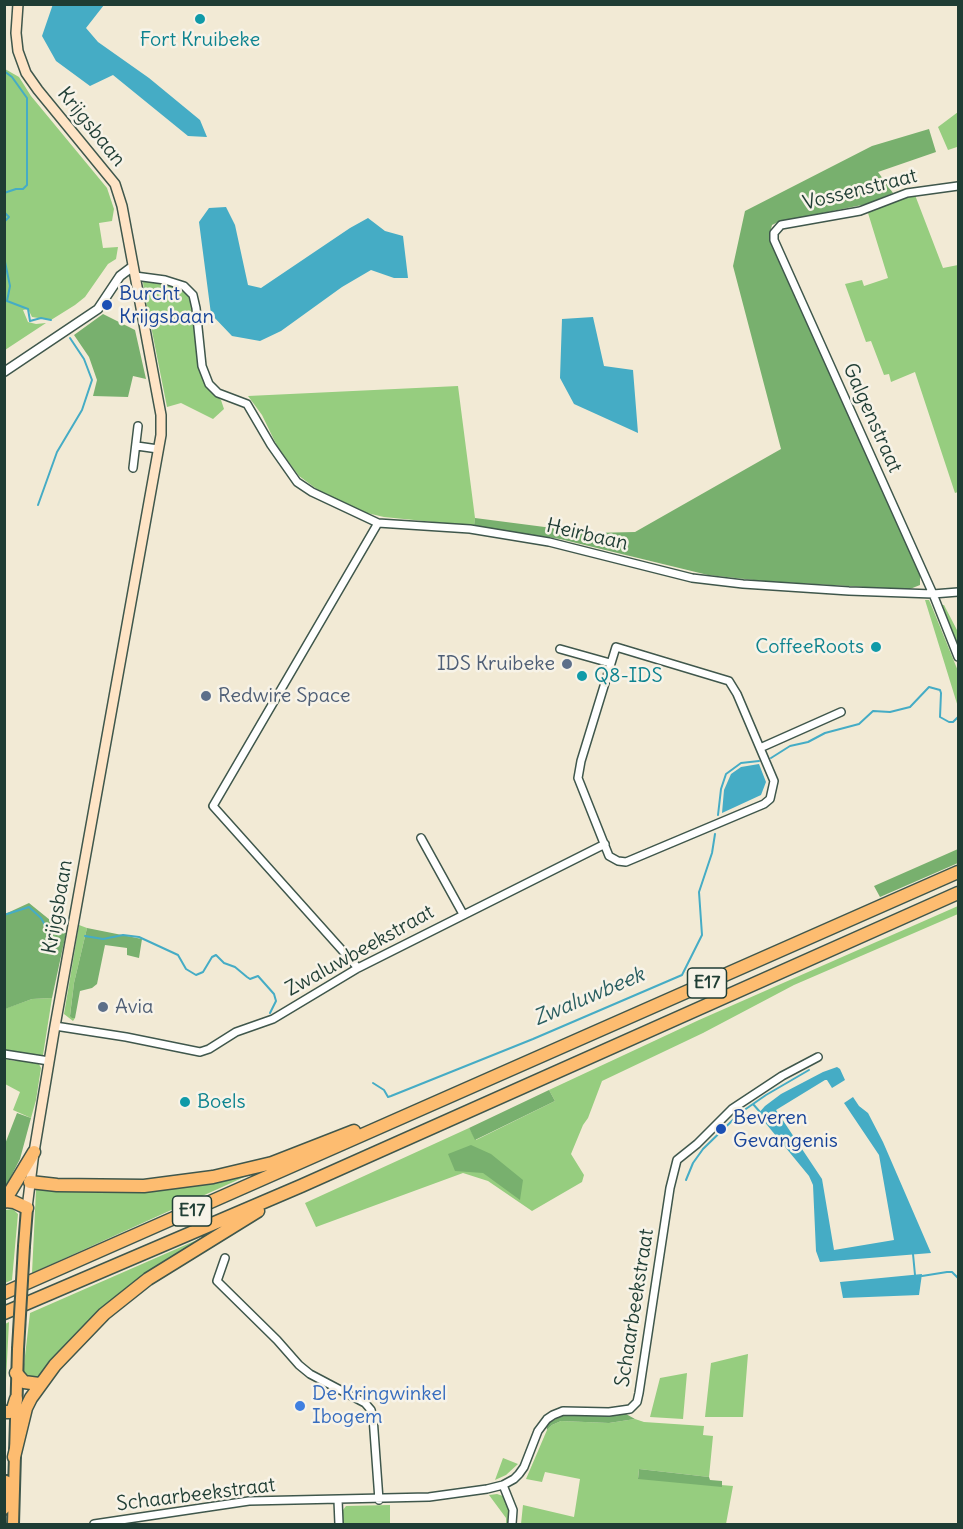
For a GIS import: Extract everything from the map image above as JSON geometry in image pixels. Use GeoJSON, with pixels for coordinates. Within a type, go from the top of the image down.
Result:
{"type":"FeatureCollection","features":[{"type":"Feature","properties":{"kind":"highway","name":"E17"},"geometry":{"type":"LineString","coordinates":[[4,1293],[958,872]]}},
{"type":"Feature","properties":{"kind":"highway","name":"E17"},"geometry":{"type":"LineString","coordinates":[[4,1313],[301,1186],[958,893]]}},
{"type":"Feature","properties":{"kind":"highway"},"geometry":{"type":"LineString","coordinates":[[30,1182],[57,1185],[144,1186],[213,1178],[272,1163],[355,1130],[379,1128]]}},
{"type":"Feature","properties":{"kind":"highway"},"geometry":{"type":"LineString","coordinates":[[5,1202],[34,1152]]}},
{"type":"Feature","properties":{"kind":"highway"},"geometry":{"type":"LineString","coordinates":[[14,1457],[26,1408],[39,1384],[104,1314],[148,1279],[206,1241],[301,1186]]}},
{"type":"Feature","properties":{"kind":"highway"},"geometry":{"type":"LineString","coordinates":[[5,1202],[14,1202],[27,1208]]}},
{"type":"Feature","properties":{"kind":"highway"},"geometry":{"type":"LineString","coordinates":[[16,1373],[24,1382],[39,1384]]}},
{"type":"Feature","properties":{"kind":"highway"},"geometry":{"type":"LineString","coordinates":[[7,1412],[13,1409],[16,1399]]}},
{"type":"Feature","properties":{"kind":"main road","name":"Krijgsbaan"},"geometry":{"type":"LineString","coordinates":[[13,1524],[16,1373],[27,1208],[34,1152],[161,435],[161,415],[122,206],[115,184],[26,73],[18,51],[16,33],[18,4]]}},
{"type":"Feature","properties":{"kind":"main road","name":"Krijgsbaan"},"geometry":{"type":"LineString","coordinates":[[4,1509],[7,1412],[16,1373]]}},
{"type":"Feature","properties":{"kind":"street","name":"Vossenstraat"},"geometry":{"type":"LineString","coordinates":[[774,233],[781,225],[860,211],[907,193],[958,186]]}},
{"type":"Feature","properties":{"kind":"street","name":"Galgenstraat"},"geometry":{"type":"LineString","coordinates":[[774,233],[774,240],[933,594]]}},
{"type":"Feature","properties":{"kind":"street"},"geometry":{"type":"LineString","coordinates":[[4,372],[98,309],[120,276],[134,272]]}},
{"type":"Feature","properties":{"kind":"street","name":"Heirbaan"},"geometry":{"type":"LineString","coordinates":[[134,272],[184,286],[193,295],[202,366],[208,384],[218,393],[247,404],[276,453],[297,482],[312,492],[378,523],[470,529],[549,542],[692,578],[798,588],[933,594]]}},
{"type":"Feature","properties":{"kind":"street"},"geometry":{"type":"LineString","coordinates":[[133,468],[138,426]]}},
{"type":"Feature","properties":{"kind":"street"},"geometry":{"type":"LineString","coordinates":[[137,446],[158,449]]}},
{"type":"Feature","properties":{"kind":"street"},"geometry":{"type":"LineString","coordinates":[[358,968],[213,806],[378,523]]}},
{"type":"Feature","properties":{"kind":"street"},"geometry":{"type":"LineString","coordinates":[[958,592],[933,594],[958,657]]}},
{"type":"Feature","properties":{"kind":"street"},"geometry":{"type":"LineString","coordinates":[[616,647],[726,678],[733,685],[760,748],[774,781],[770,799],[764,804],[626,862],[609,856],[578,778],[581,761],[616,647]]}},
{"type":"Feature","properties":{"kind":"street"},"geometry":{"type":"LineString","coordinates":[[560,649],[610,663]]}},
{"type":"Feature","properties":{"kind":"street"},"geometry":{"type":"LineString","coordinates":[[760,748],[841,712]]}},
{"type":"Feature","properties":{"kind":"street","name":"Zwaluwbeekstraat"},"geometry":{"type":"LineString","coordinates":[[421,838],[463,914]]}},
{"type":"Feature","properties":{"kind":"street","name":"Zwaluwbeekstraat"},"geometry":{"type":"LineString","coordinates":[[55,1026],[126,1036],[200,1052],[236,1032],[273,1019],[358,968],[605,844]]}},
{"type":"Feature","properties":{"kind":"street"},"geometry":{"type":"LineString","coordinates":[[4,1054],[49,1061]]}},
{"type":"Feature","properties":{"kind":"street","name":"Schaarbeekstraat"},"geometry":{"type":"LineString","coordinates":[[94,1524],[249,1501],[379,1500],[429,1497],[503,1485],[514,1479],[524,1467],[538,1431],[553,1415],[572,1410],[621,1411],[630,1409],[636,1402],[652,1313],[670,1188],[677,1160],[732,1110],[782,1076],[818,1058]]}},
{"type":"Feature","properties":{"kind":"street"},"geometry":{"type":"LineString","coordinates":[[225,1258],[217,1281],[299,1365],[310,1374],[365,1403],[371,1410],[379,1500]]}},
{"type":"Feature","properties":{"kind":"street"},"geometry":{"type":"LineString","coordinates":[[503,1485],[513,1509],[512,1524]]}},
{"type":"Feature","properties":{"kind":"street"},"geometry":{"type":"LineString","coordinates":[[338,1500],[339,1524]]}},
{"type":"Feature","properties":{"kind":"green space"},"geometry":{"type":"Polygon","coordinates":[[[5,69],[19,77],[31,96],[107,188],[114,209],[112,221],[99,223],[103,248],[118,247],[116,259],[108,264],[85,297],[75,305],[51,320],[32,317],[28,309],[23,310],[28,322],[46,323],[5,350],[5,69]]]}},
{"type":"Feature","properties":{"kind":"green space"},"geometry":{"type":"Polygon","coordinates":[[[958,112],[958,151],[957,147],[948,150],[938,127],[958,112]]]}},
{"type":"Feature","properties":{"kind":"green space"},"geometry":{"type":"Polygon","coordinates":[[[929,129],[936,152],[878,172],[893,193],[867,204],[778,222],[772,225],[769,237],[920,572],[920,585],[910,589],[899,589],[763,581],[708,575],[560,539],[474,526],[475,518],[591,533],[635,532],[781,449],[733,266],[745,211],[872,146],[929,129]]]}},
{"type":"Feature","properties":{"kind":"green space"},"geometry":{"type":"Polygon","coordinates":[[[915,195],[943,268],[958,265],[958,492],[955,493],[915,372],[891,382],[889,374],[884,375],[871,341],[866,342],[845,284],[862,280],[864,286],[888,278],[868,213],[894,201],[915,195]]]}},
{"type":"Feature","properties":{"kind":"green space"},"geometry":{"type":"Polygon","coordinates":[[[150,279],[184,292],[190,297],[199,368],[206,386],[221,400],[224,409],[213,419],[181,403],[167,407],[144,291],[143,282],[150,279]]]}},
{"type":"Feature","properties":{"kind":"green space"},"geometry":{"type":"Polygon","coordinates":[[[103,314],[135,330],[146,379],[133,376],[128,397],[93,396],[97,380],[89,357],[74,335],[103,314]]]}},
{"type":"Feature","properties":{"kind":"green space"},"geometry":{"type":"Polygon","coordinates":[[[458,386],[475,518],[474,526],[384,517],[367,513],[318,490],[299,476],[277,446],[262,415],[248,396],[458,386]]]}},
{"type":"Feature","properties":{"kind":"green space"},"geometry":{"type":"Polygon","coordinates":[[[925,600],[929,600],[958,671],[958,707],[925,600]]]}},
{"type":"Feature","properties":{"kind":"green space"},"geometry":{"type":"Polygon","coordinates":[[[940,605],[944,605],[958,632],[958,647],[940,605]]]}},
{"type":"Feature","properties":{"kind":"green space"},"geometry":{"type":"Polygon","coordinates":[[[958,849],[958,863],[880,897],[874,886],[958,849]]]}},
{"type":"Feature","properties":{"kind":"green space"},"geometry":{"type":"Polygon","coordinates":[[[29,903],[66,933],[52,998],[32,999],[5,1009],[5,914],[29,903]]]}},
{"type":"Feature","properties":{"kind":"green space"},"geometry":{"type":"Polygon","coordinates":[[[958,906],[958,914],[794,985],[703,1033],[602,1081],[571,1154],[584,1175],[582,1182],[532,1211],[488,1181],[463,1173],[316,1227],[305,1203],[469,1128],[476,1140],[555,1101],[549,1090],[699,1020],[958,906]]]}},
{"type":"Feature","properties":{"kind":"green space"},"geometry":{"type":"Polygon","coordinates":[[[79,925],[87,928],[74,983],[70,1015],[75,1018],[73,1021],[64,1014],[79,925]]]}},
{"type":"Feature","properties":{"kind":"green space"},"geometry":{"type":"Polygon","coordinates":[[[87,928],[142,939],[139,958],[127,955],[127,948],[105,945],[97,984],[80,991],[75,1018],[72,1018],[70,1016],[74,983],[87,928]]]}},
{"type":"Feature","properties":{"kind":"green space"},"geometry":{"type":"Polygon","coordinates":[[[52,998],[43,1055],[5,1050],[4,1009],[32,999],[52,998]]]}},
{"type":"Feature","properties":{"kind":"green space"},"geometry":{"type":"Polygon","coordinates":[[[4,1059],[38,1062],[41,1068],[31,1118],[13,1110],[20,1092],[5,1084],[4,1059]]]}},
{"type":"Feature","properties":{"kind":"green space"},"geometry":{"type":"Polygon","coordinates":[[[549,1090],[555,1101],[475,1140],[469,1128],[549,1090]]]}},
{"type":"Feature","properties":{"kind":"green space"},"geometry":{"type":"Polygon","coordinates":[[[17,1113],[31,1118],[20,1159],[5,1188],[5,1144],[17,1113]]]}},
{"type":"Feature","properties":{"kind":"green space"},"geometry":{"type":"Polygon","coordinates":[[[471,1145],[491,1154],[523,1180],[520,1200],[483,1173],[455,1171],[448,1154],[471,1145]]]}},
{"type":"Feature","properties":{"kind":"green space"},"geometry":{"type":"Polygon","coordinates":[[[262,1169],[32,1273],[36,1190],[41,1186],[143,1190],[262,1169]]]}},
{"type":"Feature","properties":{"kind":"green space"},"geometry":{"type":"Polygon","coordinates":[[[13,1209],[18,1214],[12,1280],[5,1283],[5,1210],[13,1209]]]}},
{"type":"Feature","properties":{"kind":"green space"},"geometry":{"type":"Polygon","coordinates":[[[206,1236],[137,1282],[38,1377],[28,1378],[23,1373],[30,1313],[206,1236]]]}},
{"type":"Feature","properties":{"kind":"green space"},"geometry":{"type":"Polygon","coordinates":[[[9,1322],[5,1400],[5,1324],[9,1322]]]}},
{"type":"Feature","properties":{"kind":"green space"},"geometry":{"type":"Polygon","coordinates":[[[748,1354],[743,1417],[705,1417],[711,1363],[748,1354]]]}},
{"type":"Feature","properties":{"kind":"green space"},"geometry":{"type":"Polygon","coordinates":[[[687,1373],[683,1419],[650,1417],[660,1378],[687,1373]]]}},
{"type":"Feature","properties":{"kind":"green space"},"geometry":{"type":"Polygon","coordinates":[[[566,1414],[611,1416],[626,1414],[635,1419],[609,1423],[561,1421],[547,1430],[546,1424],[566,1414]]]}},
{"type":"Feature","properties":{"kind":"green space"},"geometry":{"type":"Polygon","coordinates":[[[635,1419],[644,1422],[704,1426],[703,1435],[713,1436],[709,1477],[639,1469],[638,1478],[733,1486],[726,1524],[521,1524],[523,1505],[574,1517],[580,1479],[545,1472],[542,1482],[526,1479],[547,1430],[552,1425],[561,1421],[609,1423],[635,1419]]]}},
{"type":"Feature","properties":{"kind":"green space"},"geometry":{"type":"Polygon","coordinates":[[[503,1458],[518,1464],[506,1475],[495,1480],[503,1458]]]}},
{"type":"Feature","properties":{"kind":"green space"},"geometry":{"type":"Polygon","coordinates":[[[639,1469],[709,1477],[710,1480],[722,1481],[722,1487],[638,1479],[639,1469]]]}},
{"type":"Feature","properties":{"kind":"green space"},"geometry":{"type":"Polygon","coordinates":[[[489,1495],[503,1496],[509,1509],[508,1524],[489,1495]]]}},
{"type":"Feature","properties":{"kind":"green space"},"geometry":{"type":"Polygon","coordinates":[[[390,1505],[390,1524],[343,1524],[343,1510],[346,1506],[390,1505]]]}},
{"type":"Feature","properties":{"kind":"water"},"geometry":{"type":"Polygon","coordinates":[[[53,4],[104,5],[86,28],[98,42],[149,78],[200,120],[207,137],[188,136],[113,75],[90,86],[56,61],[42,36],[53,4]]]}},
{"type":"Feature","properties":{"kind":"water"},"geometry":{"type":"Polygon","coordinates":[[[226,207],[235,225],[248,285],[261,288],[368,218],[385,231],[403,236],[408,278],[394,278],[371,270],[342,287],[281,331],[260,341],[232,336],[211,314],[199,222],[209,208],[226,207]]]}},
{"type":"Feature","properties":{"kind":"water"},"geometry":{"type":"Polygon","coordinates":[[[593,317],[604,366],[633,370],[638,433],[574,404],[560,378],[562,319],[593,317]]]}},
{"type":"Feature","properties":{"kind":"water"},"geometry":{"type":"Polygon","coordinates":[[[759,764],[766,782],[761,795],[722,813],[724,790],[731,774],[741,767],[759,764]]]}},
{"type":"Feature","properties":{"kind":"water"},"geometry":{"type":"Polygon","coordinates":[[[837,1067],[845,1080],[832,1088],[825,1080],[776,1110],[822,1179],[834,1250],[894,1240],[879,1155],[844,1103],[853,1097],[868,1113],[883,1142],[931,1253],[820,1262],[816,1251],[813,1185],[809,1176],[758,1114],[781,1094],[837,1067]]]}},
{"type":"Feature","properties":{"kind":"water"},"geometry":{"type":"Polygon","coordinates":[[[922,1274],[919,1295],[843,1298],[840,1282],[922,1274]]]}},
{"type":"Feature","properties":{"kind":"waterway","name":"Zwaluwbeek"},"geometry":{"type":"LineString","coordinates":[[4,71],[12,77],[27,98],[27,185],[23,189],[4,193]]}},
{"type":"Feature","properties":{"kind":"waterway","name":"Zwaluwbeek"},"geometry":{"type":"LineString","coordinates":[[4,212],[9,217],[4,222]]}},
{"type":"Feature","properties":{"kind":"waterway","name":"Zwaluwbeek"},"geometry":{"type":"LineString","coordinates":[[4,257],[10,286],[7,301],[28,309],[30,321],[41,318],[51,320]]}},
{"type":"Feature","properties":{"kind":"waterway","name":"Zwaluwbeek"},"geometry":{"type":"LineString","coordinates":[[38,505],[57,452],[82,410],[92,380],[84,359],[70,338]]}},
{"type":"Feature","properties":{"kind":"waterway","name":"Zwaluwbeek"},"geometry":{"type":"LineString","coordinates":[[771,758],[790,746],[859,724],[873,711],[890,712],[910,707],[929,687],[940,690],[940,717],[949,722],[953,722],[958,717]]}},
{"type":"Feature","properties":{"kind":"waterway","name":"Zwaluwbeek"},"geometry":{"type":"LineString","coordinates":[[718,815],[721,789],[726,774],[741,763],[759,761]]}},
{"type":"Feature","properties":{"kind":"waterway","name":"Zwaluwbeek"},"geometry":{"type":"LineString","coordinates":[[373,1083],[384,1090],[388,1097],[391,1096],[533,1039],[682,975],[702,935],[699,892],[712,853],[715,834]]}},
{"type":"Feature","properties":{"kind":"waterway","name":"Zwaluwbeek"},"geometry":{"type":"LineString","coordinates":[[4,915],[29,907],[45,925],[59,931]]}},
{"type":"Feature","properties":{"kind":"waterway","name":"Zwaluwbeek"},"geometry":{"type":"LineString","coordinates":[[85,936],[103,939],[123,935],[139,937],[178,955],[186,969],[196,975],[203,972],[212,957],[216,955],[224,963],[235,967],[250,979],[258,976],[274,994],[276,1001],[270,1013]]}},
{"type":"Feature","properties":{"kind":"waterway"},"geometry":{"type":"LineString","coordinates":[[686,1180],[693,1163],[703,1149],[740,1113],[809,1070]]}},
{"type":"Feature","properties":{"kind":"waterway"},"geometry":{"type":"LineString","coordinates":[[753,1104],[760,1112]]}},
{"type":"Feature","properties":{"kind":"waterway"},"geometry":{"type":"LineString","coordinates":[[913,1254],[915,1275]]}},
{"type":"Feature","properties":{"kind":"waterway"},"geometry":{"type":"LineString","coordinates":[[922,1276],[952,1272],[958,1278]]}},
{"type":"Feature","properties":{"kind":"place","name":"Fort Kruibeke"},"geometry":{"type":"Point","coordinates":[200,19]}},
{"type":"Feature","properties":{"kind":"place","name":"Burcht Krijgsbaan"},"geometry":{"type":"Point","coordinates":[107,305]}},
{"type":"Feature","properties":{"kind":"place","name":"CoffeeRoots"},"geometry":{"type":"Point","coordinates":[876,647]}},
{"type":"Feature","properties":{"kind":"place","name":"IDS Kruibeke"},"geometry":{"type":"Point","coordinates":[567,664]}},
{"type":"Feature","properties":{"kind":"place","name":"Q8-IDS"},"geometry":{"type":"Point","coordinates":[582,676]}},
{"type":"Feature","properties":{"kind":"place","name":"Redwire Space"},"geometry":{"type":"Point","coordinates":[206,696]}},
{"type":"Feature","properties":{"kind":"place","name":"Avia"},"geometry":{"type":"Point","coordinates":[103,1007]}},
{"type":"Feature","properties":{"kind":"place","name":"Boels"},"geometry":{"type":"Point","coordinates":[185,1102]}},
{"type":"Feature","properties":{"kind":"place","name":"Beveren Gevangenis"},"geometry":{"type":"Point","coordinates":[721,1129]}},
{"type":"Feature","properties":{"kind":"place","name":"De Kringwinkel Ibogem"},"geometry":{"type":"Point","coordinates":[300,1406]}}]}
